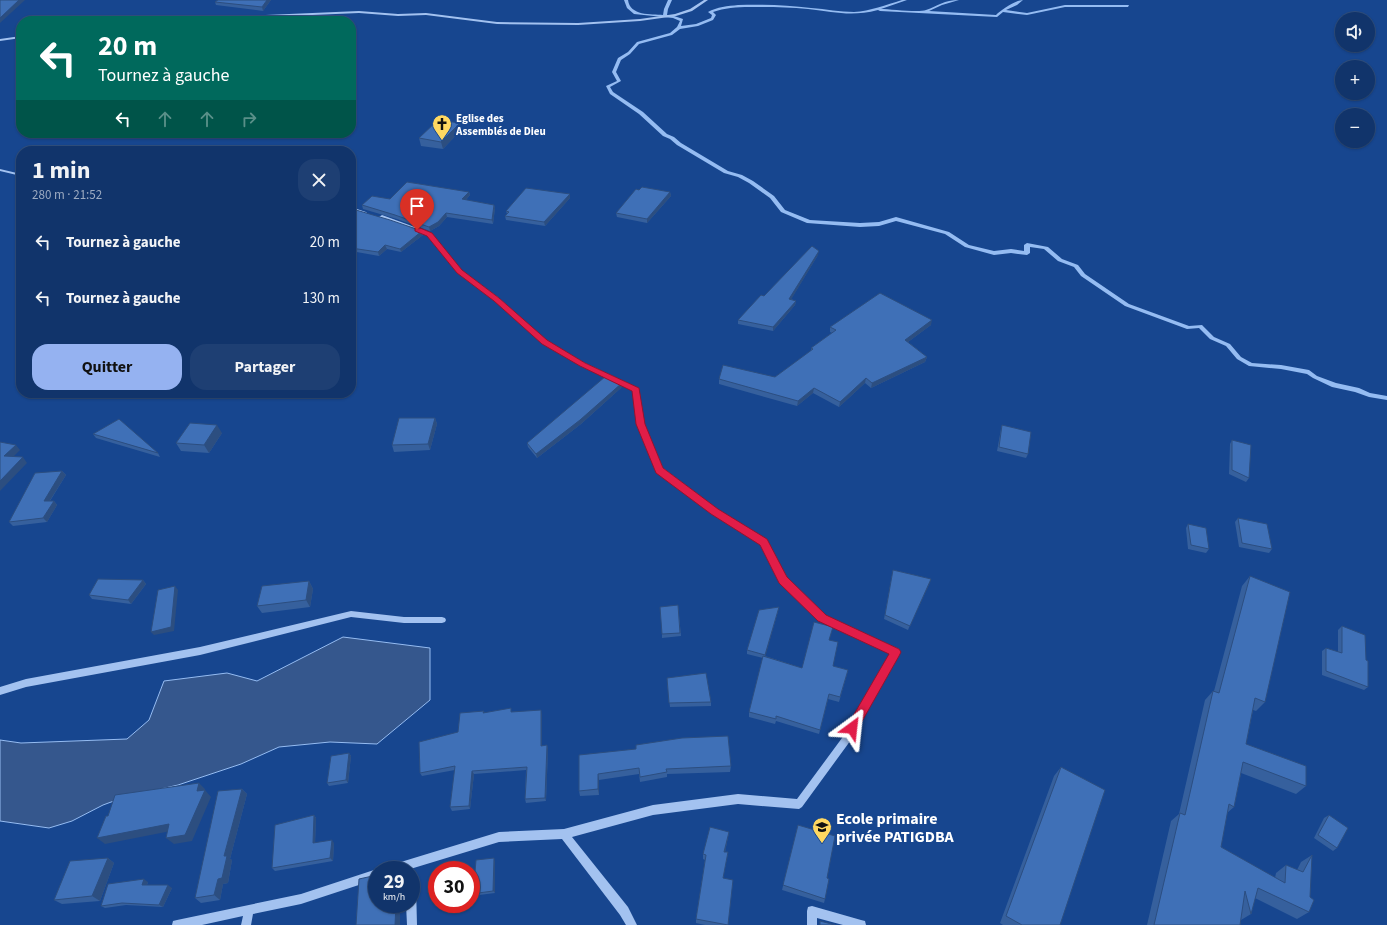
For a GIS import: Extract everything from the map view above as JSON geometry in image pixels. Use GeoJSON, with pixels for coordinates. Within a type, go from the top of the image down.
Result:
{"type":"FeatureCollection","features":[{"type":"Feature","properties":{"kind":"street"},"geometry":{"type":"LineString","coordinates":[[264,16],[359,12],[398,15],[426,14],[497,24],[578,24],[629,21],[676,15],[691,10],[706,0]]}},
{"type":"Feature","properties":{"kind":"street"},"geometry":{"type":"LineString","coordinates":[[0,40],[16,38]]}},
{"type":"Feature","properties":{"kind":"street"},"geometry":{"type":"LineString","coordinates":[[0,170],[16,174]]}},
{"type":"Feature","properties":{"kind":"street"},"geometry":{"type":"LineString","coordinates":[[356,210],[394,221],[429,234],[459,271],[496,299],[544,342],[583,364],[636,390],[641,424],[660,470],[715,512],[764,542],[783,580],[822,618],[896,652],[845,741],[799,804],[738,799],[653,810],[564,834],[499,837],[420,864]]}},
{"type":"Feature","properties":{"kind":"street"},"geometry":{"type":"LineString","coordinates":[[0,691],[26,683],[200,651],[351,614],[404,620],[442,620]]}},
{"type":"Feature","properties":{"kind":"street"},"geometry":{"type":"LineString","coordinates":[[564,834],[624,911],[632,925]]}},
{"type":"Feature","properties":{"kind":"street"},"geometry":{"type":"LineString","coordinates":[[177,925],[301,899],[368,877]]}},
{"type":"Feature","properties":{"kind":"street"},"geometry":{"type":"LineString","coordinates":[[246,925],[249,910]]}},
{"type":"Feature","properties":{"kind":"street"},"geometry":{"type":"LineString","coordinates":[[812,925],[812,911],[861,925]]}},
{"type":"Feature","properties":{"kind":"street"},"geometry":{"type":"LineString","coordinates":[[412,913],[412,925]]}},
{"type":"Feature","properties":{"kind":"water"},"geometry":{"type":"Polygon","coordinates":[[[343,637],[430,648],[430,700],[377,744],[330,742],[279,747],[241,764],[178,785],[122,798],[103,805],[72,821],[49,828],[0,821],[0,740],[21,743],[127,739],[149,720],[164,681],[227,673],[257,681],[343,637]]]}},
{"type":"Feature","properties":{"kind":"building"},"geometry":{"type":"Polygon","coordinates":[[[0,0],[19,0],[0,18],[0,0]]]}},
{"type":"Feature","properties":{"kind":"building"},"geometry":{"type":"Polygon","coordinates":[[[218,0],[267,0],[262,7],[215,2],[218,0]]]}},
{"type":"Feature","properties":{"kind":"building"},"geometry":{"type":"Polygon","coordinates":[[[438,120],[460,123],[441,142],[419,138],[438,120]]]}},
{"type":"Feature","properties":{"kind":"building"},"geometry":{"type":"Polygon","coordinates":[[[407,182],[469,192],[462,199],[494,205],[492,220],[446,213],[438,222],[429,227],[362,205],[372,196],[390,199],[407,182]]]}},
{"type":"Feature","properties":{"kind":"building"},"geometry":{"type":"Polygon","coordinates":[[[642,187],[670,192],[647,219],[616,213],[636,189],[639,190],[642,187]]]}},
{"type":"Feature","properties":{"kind":"building"},"geometry":{"type":"Polygon","coordinates":[[[526,188],[570,194],[544,222],[505,216],[509,212],[506,211],[526,188]]]}},
{"type":"Feature","properties":{"kind":"building"},"geometry":{"type":"Polygon","coordinates":[[[356,210],[422,231],[400,249],[385,245],[378,252],[356,249],[356,210]]]}},
{"type":"Feature","properties":{"kind":"building"},"geometry":{"type":"Polygon","coordinates":[[[812,246],[819,251],[789,299],[796,301],[773,327],[738,320],[761,295],[764,296],[812,246]]]}},
{"type":"Feature","properties":{"kind":"building"},"geometry":{"type":"Polygon","coordinates":[[[880,293],[932,320],[905,340],[927,357],[872,383],[866,378],[840,402],[814,388],[798,401],[719,379],[723,365],[775,377],[836,330],[830,327],[880,293]]]}},
{"type":"Feature","properties":{"kind":"building"},"geometry":{"type":"Polygon","coordinates":[[[606,376],[622,383],[580,420],[536,454],[527,443],[606,376]]]}},
{"type":"Feature","properties":{"kind":"building"},"geometry":{"type":"Polygon","coordinates":[[[399,418],[435,418],[428,444],[392,445],[399,418]]]}},
{"type":"Feature","properties":{"kind":"building"},"geometry":{"type":"Polygon","coordinates":[[[119,419],[158,453],[93,434],[119,419]]]}},
{"type":"Feature","properties":{"kind":"building"},"geometry":{"type":"Polygon","coordinates":[[[190,423],[217,425],[204,445],[176,443],[190,423]]]}},
{"type":"Feature","properties":{"kind":"building"},"geometry":{"type":"Polygon","coordinates":[[[1002,425],[1031,432],[1028,454],[999,447],[1002,425]]]}},
{"type":"Feature","properties":{"kind":"building"},"geometry":{"type":"Polygon","coordinates":[[[1232,440],[1251,445],[1249,478],[1232,470],[1232,440]]]}},
{"type":"Feature","properties":{"kind":"building"},"geometry":{"type":"Polygon","coordinates":[[[0,442],[16,445],[4,456],[23,457],[0,481],[0,442]]]}},
{"type":"Feature","properties":{"kind":"building"},"geometry":{"type":"Polygon","coordinates":[[[62,471],[44,501],[54,501],[43,518],[9,522],[35,473],[62,471]]]}},
{"type":"Feature","properties":{"kind":"building"},"geometry":{"type":"Polygon","coordinates":[[[1238,518],[1267,524],[1272,549],[1242,543],[1238,518]]]}},
{"type":"Feature","properties":{"kind":"building"},"geometry":{"type":"Polygon","coordinates":[[[1188,524],[1206,528],[1209,549],[1191,545],[1188,524]]]}},
{"type":"Feature","properties":{"kind":"building"},"geometry":{"type":"Polygon","coordinates":[[[893,570],[931,579],[910,626],[885,615],[893,570]]]}},
{"type":"Feature","properties":{"kind":"building"},"geometry":{"type":"Polygon","coordinates":[[[1250,576],[1290,592],[1265,702],[1255,698],[1246,744],[1306,766],[1306,786],[1243,762],[1234,807],[1229,804],[1221,847],[1285,883],[1286,865],[1303,872],[1312,855],[1310,897],[1314,900],[1309,912],[1258,888],[1251,914],[1245,891],[1240,925],[1154,925],[1180,813],[1185,815],[1213,691],[1219,693],[1250,576]]]}},
{"type":"Feature","properties":{"kind":"building"},"geometry":{"type":"Polygon","coordinates":[[[98,579],[143,580],[128,600],[89,595],[98,579]]]}},
{"type":"Feature","properties":{"kind":"building"},"geometry":{"type":"Polygon","coordinates":[[[309,581],[306,600],[257,606],[262,586],[309,581]]]}},
{"type":"Feature","properties":{"kind":"building"},"geometry":{"type":"Polygon","coordinates":[[[175,586],[171,627],[151,632],[158,590],[175,586]]]}},
{"type":"Feature","properties":{"kind":"building"},"geometry":{"type":"Polygon","coordinates":[[[678,605],[680,633],[662,634],[660,607],[678,605]]]}},
{"type":"Feature","properties":{"kind":"building"},"geometry":{"type":"Polygon","coordinates":[[[779,607],[765,655],[747,650],[759,610],[779,607]]]}},
{"type":"Feature","properties":{"kind":"building"},"geometry":{"type":"Polygon","coordinates":[[[814,622],[833,627],[829,640],[838,642],[833,666],[848,670],[840,697],[829,694],[820,730],[776,716],[776,719],[749,712],[763,656],[802,668],[814,622]]]}},
{"type":"Feature","properties":{"kind":"building"},"geometry":{"type":"Polygon","coordinates":[[[1342,626],[1365,635],[1366,660],[1368,661],[1368,687],[1326,671],[1326,648],[1342,653],[1342,626]]]}},
{"type":"Feature","properties":{"kind":"building"},"geometry":{"type":"Polygon","coordinates":[[[706,673],[711,702],[669,703],[667,678],[706,673]]]}},
{"type":"Feature","properties":{"kind":"building"},"geometry":{"type":"Polygon","coordinates":[[[511,708],[511,712],[541,710],[541,746],[547,745],[545,798],[525,799],[527,767],[472,771],[469,806],[450,807],[455,766],[420,773],[419,742],[458,732],[460,713],[484,711],[483,713],[511,708]]]}},
{"type":"Feature","properties":{"kind":"building"},"geometry":{"type":"Polygon","coordinates":[[[728,736],[731,766],[666,769],[667,772],[640,777],[639,768],[598,774],[598,789],[579,791],[579,755],[636,749],[636,745],[682,738],[728,736]]]}},
{"type":"Feature","properties":{"kind":"building"},"geometry":{"type":"Polygon","coordinates":[[[349,753],[346,780],[327,783],[331,756],[349,753]]]}},
{"type":"Feature","properties":{"kind":"building"},"geometry":{"type":"Polygon","coordinates":[[[1061,767],[1105,790],[1060,925],[1022,925],[1006,916],[1061,767]]]}},
{"type":"Feature","properties":{"kind":"building"},"geometry":{"type":"Polygon","coordinates":[[[199,783],[197,791],[205,790],[185,835],[166,838],[169,824],[97,838],[106,816],[108,816],[115,795],[199,783]]]}},
{"type":"Feature","properties":{"kind":"building"},"geometry":{"type":"Polygon","coordinates":[[[242,789],[224,856],[227,856],[222,878],[218,879],[214,895],[195,898],[218,791],[242,789]]]}},
{"type":"Feature","properties":{"kind":"building"},"geometry":{"type":"Polygon","coordinates":[[[314,815],[313,843],[332,840],[330,858],[272,868],[275,825],[314,815]]]}},
{"type":"Feature","properties":{"kind":"building"},"geometry":{"type":"Polygon","coordinates":[[[1329,815],[1348,828],[1337,848],[1318,835],[1329,815]]]}},
{"type":"Feature","properties":{"kind":"building"},"geometry":{"type":"Polygon","coordinates":[[[798,825],[835,836],[827,878],[829,879],[825,899],[783,885],[798,825]]]}},
{"type":"Feature","properties":{"kind":"building"},"geometry":{"type":"Polygon","coordinates":[[[710,827],[729,832],[724,852],[728,852],[723,878],[733,880],[728,925],[696,919],[706,855],[703,854],[710,827]]]}},
{"type":"Feature","properties":{"kind":"building"},"geometry":{"type":"Polygon","coordinates":[[[108,858],[92,896],[54,900],[70,861],[108,858]]]}},
{"type":"Feature","properties":{"kind":"building"},"geometry":{"type":"Polygon","coordinates":[[[494,858],[493,891],[480,893],[480,861],[476,860],[494,858]]]}},
{"type":"Feature","properties":{"kind":"building"},"geometry":{"type":"Polygon","coordinates":[[[368,877],[368,913],[396,913],[395,925],[356,925],[359,879],[368,877]]]}},
{"type":"Feature","properties":{"kind":"building"},"geometry":{"type":"Polygon","coordinates":[[[144,879],[142,885],[168,885],[159,905],[122,903],[101,906],[108,884],[144,879]]]}},
{"type":"Feature","properties":{"kind":"building"},"geometry":{"type":"Polygon","coordinates":[[[820,921],[835,925],[820,925],[820,921]]]}},
{"type":"Feature","properties":{"kind":"waterway"},"geometry":{"type":"LineString","coordinates":[[626,0],[631,11],[635,13],[674,17],[682,20],[679,28]]}},
{"type":"Feature","properties":{"kind":"waterway"},"geometry":{"type":"LineString","coordinates":[[665,16],[670,0]]}},
{"type":"Feature","properties":{"kind":"waterway"},"geometry":{"type":"LineString","coordinates":[[679,28],[697,25],[712,19],[714,15],[710,12],[728,7],[784,7],[855,13],[877,9],[905,0]]}},
{"type":"Feature","properties":{"kind":"waterway"},"geometry":{"type":"LineString","coordinates":[[925,12],[941,4],[957,0]]}},
{"type":"Feature","properties":{"kind":"waterway"},"geometry":{"type":"LineString","coordinates":[[1004,10],[1021,0]]}},
{"type":"Feature","properties":{"kind":"waterway"},"geometry":{"type":"LineString","coordinates":[[925,12],[997,16],[1002,11],[1027,14],[1065,6],[1128,6]]}},
{"type":"Feature","properties":{"kind":"waterway"},"geometry":{"type":"LineString","coordinates":[[880,10],[925,12]]}},
{"type":"Feature","properties":{"kind":"waterway"},"geometry":{"type":"LineString","coordinates":[[679,28],[671,34],[638,43],[629,53],[619,59],[614,72],[619,81],[608,86],[611,93],[641,113],[665,135],[672,138],[679,144],[726,172],[740,176],[751,182],[772,197],[783,211],[809,222],[860,225],[879,224],[896,219],[947,233],[967,246],[994,253],[1011,251],[1027,253],[1027,245],[1046,248],[1060,260],[1076,266],[1083,275],[1127,305],[1189,328],[1200,326],[1212,338],[1228,345],[1239,358],[1251,365],[1281,367],[1309,372],[1315,377],[1334,385],[1357,390],[1369,395],[1387,398]]}},
{"type":"Feature","properties":{"kind":"place","name":"Eglise des Assemblés de Dieu"},"geometry":{"type":"Point","coordinates":[442,141]}},
{"type":"Feature","properties":{"kind":"place","name":"Ecole primaire privée PATIGDBA"},"geometry":{"type":"Point","coordinates":[822,844]}},
{"type":"Feature","properties":{"kind":"route"},"geometry":{"type":"LineString","coordinates":[[417,230],[429,234],[459,271],[496,299],[544,342],[583,364],[636,390],[641,424],[660,470],[715,512],[764,542],[783,580],[822,618],[896,652],[852,728]]}}]}
